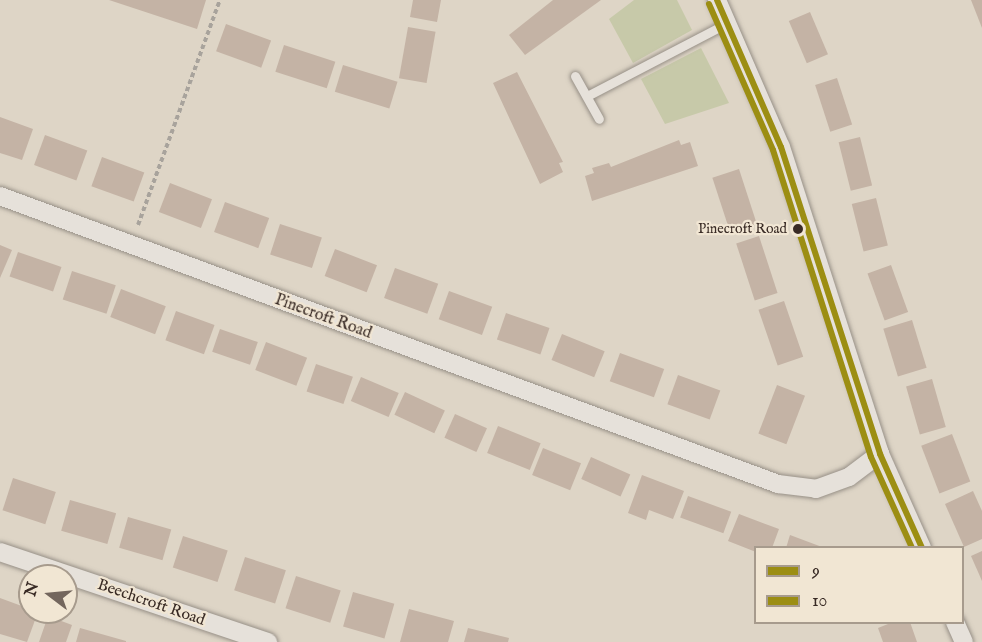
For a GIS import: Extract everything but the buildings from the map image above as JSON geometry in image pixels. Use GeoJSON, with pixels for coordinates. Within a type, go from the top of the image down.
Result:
{"type":"FeatureCollection","features":[{"type":"Feature","properties":{"kind":"street"},"geometry":{"type":"LineString","coordinates":[[717,0],[729,22],[781,147],[880,454],[921,546]]}},
{"type":"Feature","properties":{"kind":"street","name":"Pinecroft Road"},"geometry":{"type":"LineString","coordinates":[[0,196],[778,484],[816,489],[849,477],[880,454]]}},
{"type":"Feature","properties":{"kind":"street","name":"Beechcroft Road"},"geometry":{"type":"LineString","coordinates":[[0,552],[268,642]]}},
{"type":"Feature","properties":{"kind":"street"},"geometry":{"type":"LineString","coordinates":[[956,624],[964,642]]}},
{"type":"Feature","properties":{"kind":"lane"},"geometry":{"type":"LineString","coordinates":[[588,96],[729,22]]}},
{"type":"Feature","properties":{"kind":"lane"},"geometry":{"type":"LineString","coordinates":[[575,76],[599,119]]}},
{"type":"Feature","properties":{"kind":"path"},"geometry":{"type":"LineString","coordinates":[[131,245],[220,0]]}},
{"type":"Feature","properties":{"kind":"green space"},"geometry":{"type":"Polygon","coordinates":[[[634,0],[677,0],[692,30],[633,63],[609,19],[634,0]]]}},
{"type":"Feature","properties":{"kind":"green space"},"geometry":{"type":"Polygon","coordinates":[[[701,48],[729,103],[665,124],[641,79],[701,48]]]}},
{"type":"Feature","properties":{"kind":"transit line","name":"9"},"geometry":{"type":"LineString","coordinates":[[717,0],[781,147],[880,454],[921,546]]}},
{"type":"Feature","properties":{"kind":"transit line","name":"10"},"geometry":{"type":"LineString","coordinates":[[709,4],[773,150],[871,457],[911,546]]}},
{"type":"Feature","properties":{"kind":"place","name":"Pinecroft Road"},"geometry":{"type":"Point","coordinates":[798,229]}}]}
